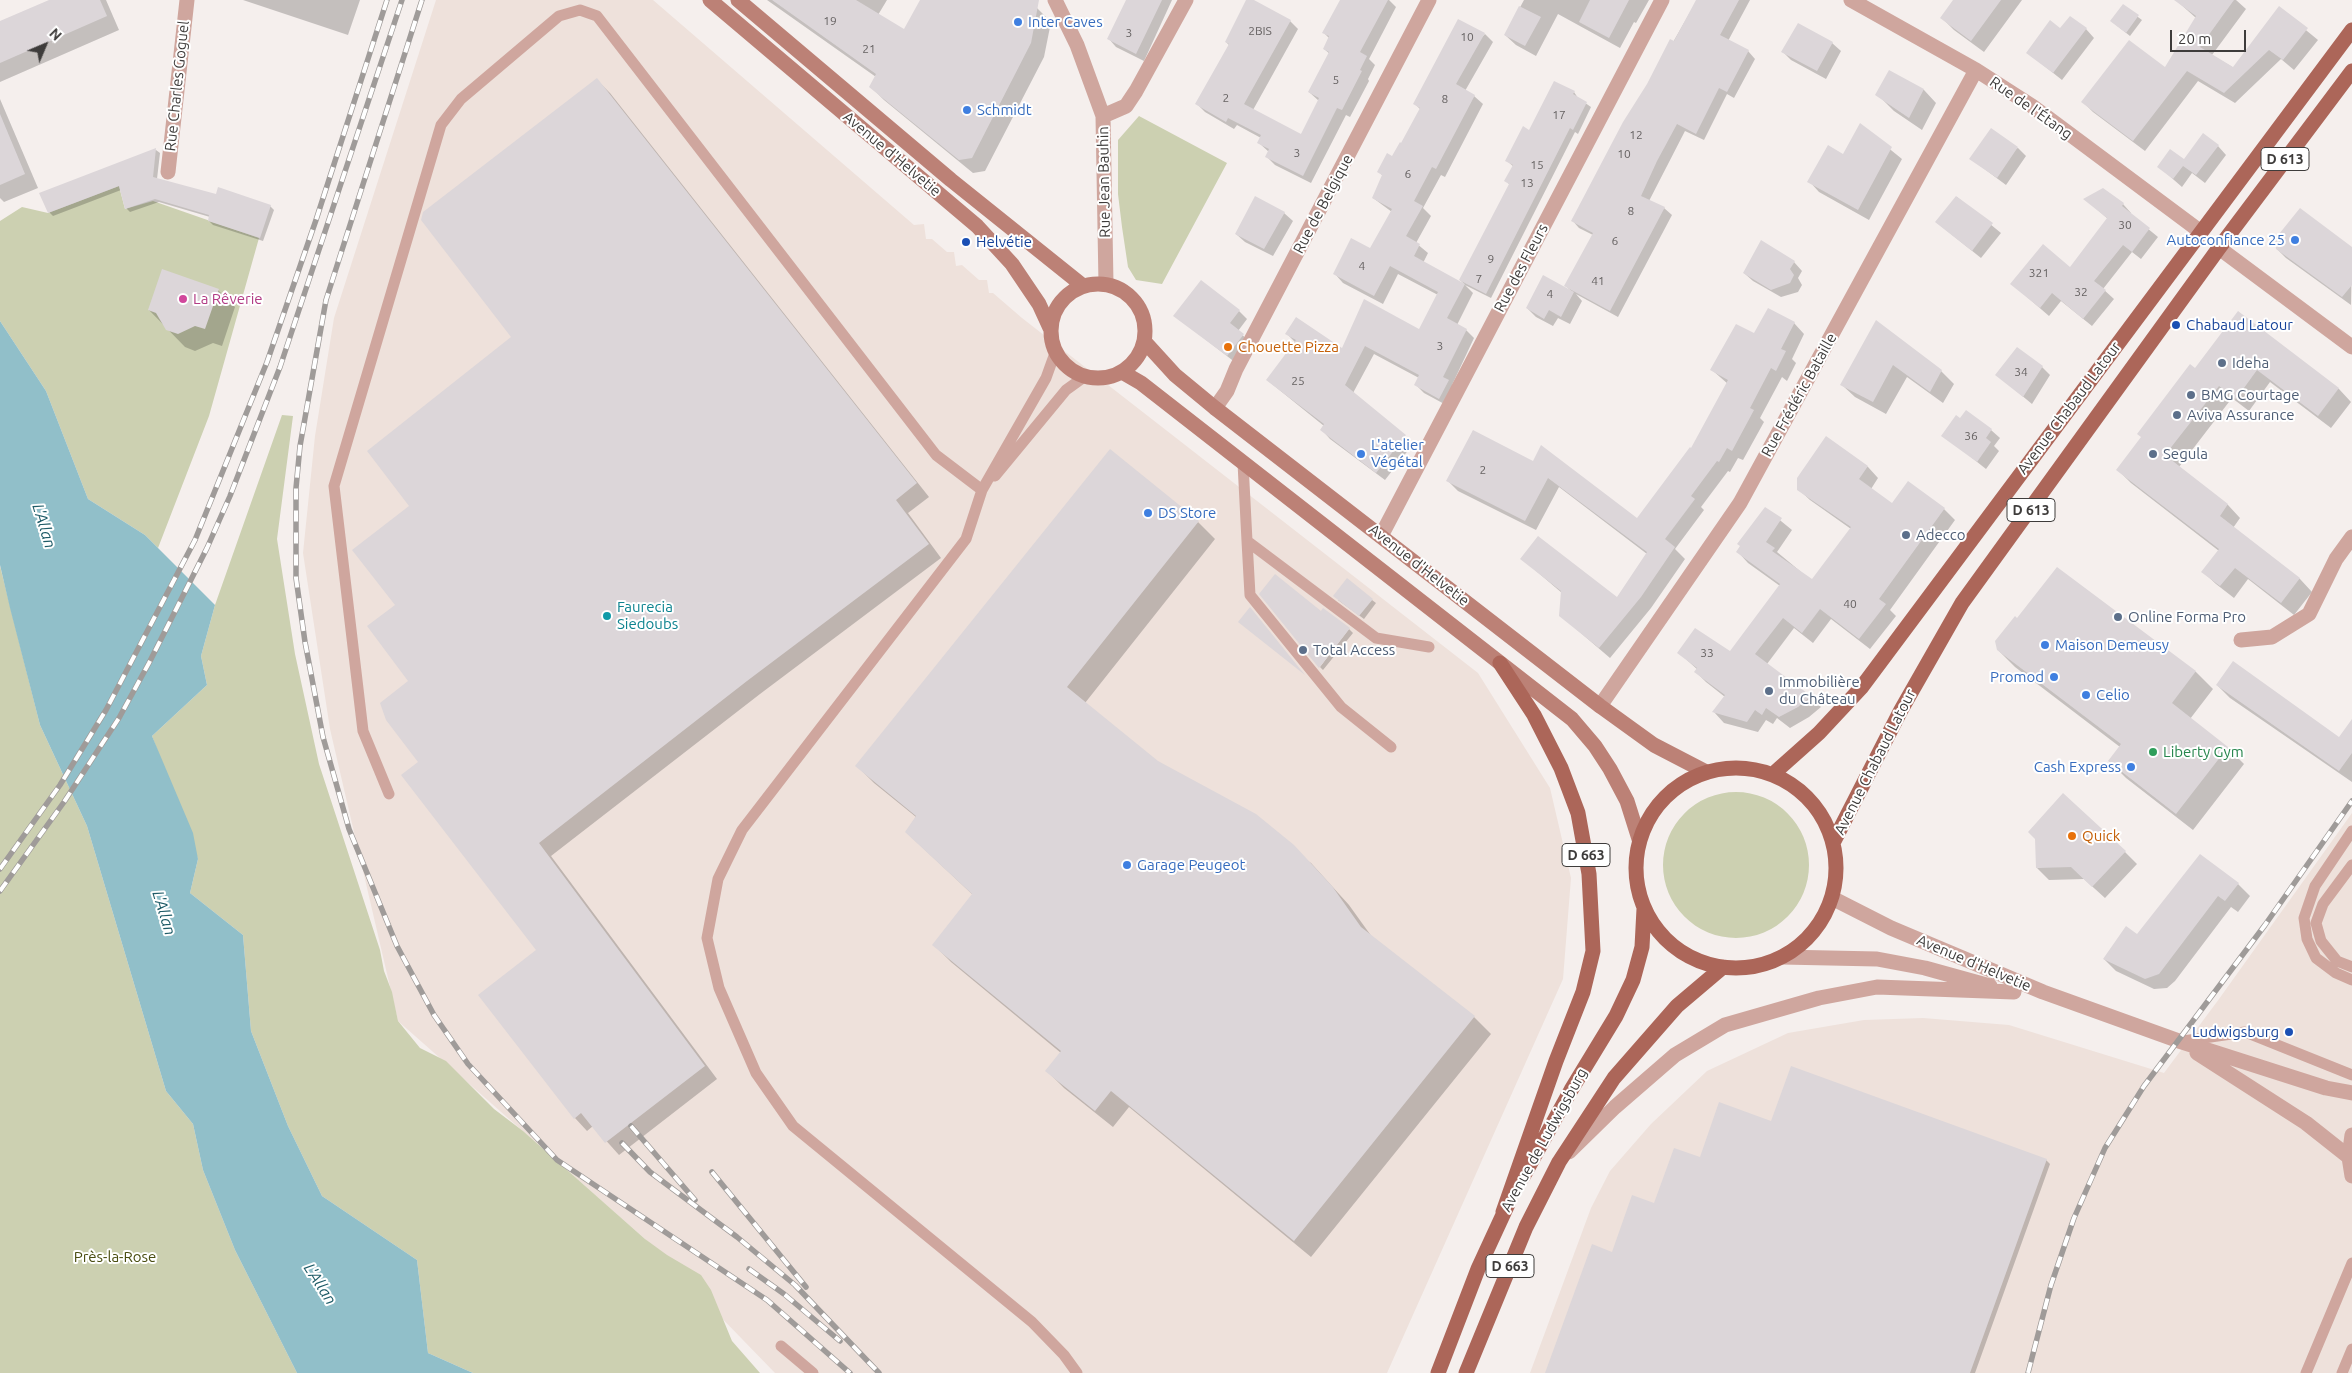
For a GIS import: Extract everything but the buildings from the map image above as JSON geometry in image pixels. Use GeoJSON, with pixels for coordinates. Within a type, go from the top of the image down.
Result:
{"type":"FeatureCollection","features":[{"type":"Feature","properties":{"kind":"main road","name":"Avenue d'Helvetie"},"geometry":{"type":"LineString","coordinates":[[710,0],[977,226],[1012,264],[1039,304],[1050,328]]}},
{"type":"Feature","properties":{"kind":"main road","name":"Avenue d'Helvetie"},"geometry":{"type":"LineString","coordinates":[[738,0],[951,180],[1082,285]]}},
{"type":"Feature","properties":{"kind":"main road","name":"Avenue Chabaud Latour"},"geometry":{"type":"LineString","coordinates":[[1773,774],[1818,733],[1861,688],[2198,230],[2352,30]]}},
{"type":"Feature","properties":{"kind":"main road","name":"Avenue Chabaud Latour"},"geometry":{"type":"LineString","coordinates":[[1833,843],[1905,702],[1962,603],[2219,248],[2352,71]]}},
{"type":"Feature","properties":{"kind":"main road"},"geometry":{"type":"LineString","coordinates":[[1106,284],[1120,289],[1132,298],[1141,311],[1145,325],[1144,341],[1140,353],[1132,364],[1122,372],[1110,377],[1097,379],[1084,377],[1073,372],[1055,353],[1051,341],[1050,328],[1059,302],[1082,285],[1106,284]]}},
{"type":"Feature","properties":{"kind":"main road","name":"Avenue d'Helvetie"},"geometry":{"type":"LineString","coordinates":[[1144,341],[1175,375],[1215,408],[1600,706],[1654,745],[1706,772]]}},
{"type":"Feature","properties":{"kind":"main road","name":"Avenue d'Helvetie"},"geometry":{"type":"LineString","coordinates":[[1122,372],[1141,383],[1572,719],[1595,746],[1627,801],[1639,839]]}},
{"type":"Feature","properties":{"kind":"main road","name":"D 663"},"geometry":{"type":"LineString","coordinates":[[1500,663],[1534,715],[1561,768],[1578,814],[1589,874],[1593,942],[1593,951],[1583,992],[1556,1061],[1503,1212]]}},
{"type":"Feature","properties":{"kind":"main road"},"geometry":{"type":"LineString","coordinates":[[1744,767],[1773,774],[1800,790],[1821,814],[1833,843],[1836,870],[1832,898],[1821,922],[1804,942],[1782,958],[1753,967],[1723,967],[1691,958],[1663,937],[1644,909],[1637,886],[1636,863],[1639,839],[1654,810],[1677,786],[1706,772],[1744,767]]}},
{"type":"Feature","properties":{"kind":"main road","name":"Avenue de Ludwigsburg"},"geometry":{"type":"LineString","coordinates":[[1438,1373],[1478,1269],[1503,1212],[1571,1090],[1616,1016],[1633,980],[1642,947],[1644,909]]}},
{"type":"Feature","properties":{"kind":"main road","name":"Avenue de Ludwigsburg"},"geometry":{"type":"LineString","coordinates":[[1466,1373],[1526,1227],[1559,1162],[1614,1078],[1677,1006],[1723,967]]}},
{"type":"Feature","properties":{"kind":"street","name":"Rue Charles Goguel"},"geometry":{"type":"LineString","coordinates":[[168,172],[187,0]]}},
{"type":"Feature","properties":{"kind":"street","name":"Rue Jean Bauhin"},"geometry":{"type":"LineString","coordinates":[[1055,0],[1077,44],[1103,116],[1106,284]]}},
{"type":"Feature","properties":{"kind":"street"},"geometry":{"type":"LineString","coordinates":[[1103,116],[1126,106],[1186,0]]}},
{"type":"Feature","properties":{"kind":"street","name":"Rue de Belgique"},"geometry":{"type":"LineString","coordinates":[[1215,408],[1227,391],[1241,360],[1429,0]]}},
{"type":"Feature","properties":{"kind":"street","name":"Rue des Fleurs"},"geometry":{"type":"LineString","coordinates":[[1381,536],[1662,0]]}},
{"type":"Feature","properties":{"kind":"street","name":"Rue de l'Étang"},"geometry":{"type":"LineString","coordinates":[[1851,0],[1976,70],[2032,106],[2198,230]]}},
{"type":"Feature","properties":{"kind":"street","name":"Rue Frédéric Bataille"},"geometry":{"type":"LineString","coordinates":[[1600,706],[1740,503],[1976,70]]}},
{"type":"Feature","properties":{"kind":"street"},"geometry":{"type":"LineString","coordinates":[[2219,248],[2352,347]]}},
{"type":"Feature","properties":{"kind":"street"},"geometry":{"type":"LineString","coordinates":[[2241,640],[2272,637],[2309,614],[2336,559],[2352,536]]}},
{"type":"Feature","properties":{"kind":"street","name":"Avenue d'Helvetie"},"geometry":{"type":"LineString","coordinates":[[1832,898],[1927,943],[2043,992],[2179,1041],[2326,1088],[2352,1093]]}},
{"type":"Feature","properties":{"kind":"street","name":"Avenue d'Helvetie"},"geometry":{"type":"LineString","coordinates":[[1782,958],[1877,959],[1925,968],[2120,1020]]}},
{"type":"Feature","properties":{"kind":"street","name":"Avenue d'Helvetie"},"geometry":{"type":"LineString","coordinates":[[1877,987],[2014,992]]}},
{"type":"Feature","properties":{"kind":"street","name":"Avenue de Ludwigsburg"},"geometry":{"type":"LineString","coordinates":[[1559,1162],[1615,1107],[1675,1055],[1725,1025],[1819,998],[1877,987]]}},
{"type":"Feature","properties":{"kind":"street","name":"Avenue d'Helvetie"},"geometry":{"type":"LineString","coordinates":[[2179,1041],[2306,1123],[2349,1157]]}},
{"type":"Feature","properties":{"kind":"street"},"geometry":{"type":"LineString","coordinates":[[2352,1135],[2349,1157],[2352,1176]]}},
{"type":"Feature","properties":{"kind":"lane"},"geometry":{"type":"LineString","coordinates":[[389,794],[364,731],[334,486],[441,125],[461,99],[559,16],[580,10],[597,16],[936,455],[982,490]]}},
{"type":"Feature","properties":{"kind":"lane"},"geometry":{"type":"LineString","coordinates":[[1055,353],[1046,378],[982,490],[966,539],[742,830],[718,879],[707,938],[719,988],[756,1072],[793,1126],[1032,1322],[1064,1355],[1077,1373]]}},
{"type":"Feature","properties":{"kind":"lane"},"geometry":{"type":"LineString","coordinates":[[982,490],[1017,452],[1066,390],[1084,377]]}},
{"type":"Feature","properties":{"kind":"lane"},"geometry":{"type":"LineString","coordinates":[[1243,463],[1250,595],[1341,707],[1391,747]]}},
{"type":"Feature","properties":{"kind":"lane"},"geometry":{"type":"LineString","coordinates":[[1246,541],[1376,638],[1430,647]]}},
{"type":"Feature","properties":{"kind":"lane"},"geometry":{"type":"LineString","coordinates":[[2352,831],[2315,886],[2304,918],[2307,939],[2316,958],[2336,973],[2352,980]]}},
{"type":"Feature","properties":{"kind":"lane"},"geometry":{"type":"LineString","coordinates":[[2352,865],[2323,904],[2316,923],[2321,941],[2337,961],[2352,968]]}},
{"type":"Feature","properties":{"kind":"lane"},"geometry":{"type":"LineString","coordinates":[[2179,1041],[2245,1032],[2352,1076]]}},
{"type":"Feature","properties":{"kind":"lane"},"geometry":{"type":"LineString","coordinates":[[2306,1373],[2352,1263]]}},
{"type":"Feature","properties":{"kind":"lane"},"geometry":{"type":"LineString","coordinates":[[782,1346],[813,1373]]}},
{"type":"Feature","properties":{"kind":"lane"},"geometry":{"type":"LineString","coordinates":[[2342,1373],[2352,1349]]}},
{"type":"Feature","properties":{"kind":"shaded area"},"geometry":{"type":"Polygon","coordinates":[[[436,0],[653,0],[914,225],[924,224],[926,239],[932,239],[947,252],[954,252],[956,266],[962,265],[979,280],[987,280],[989,293],[993,293],[1022,318],[1478,673],[1550,788],[1571,878],[1563,979],[1387,1373],[775,1373],[645,1239],[398,1021],[330,729],[303,553],[315,436],[334,318],[436,0]]]}},
{"type":"Feature","properties":{"kind":"shaded area"},"geometry":{"type":"Polygon","coordinates":[[[2352,813],[2352,1373],[1530,1373],[1591,1208],[1610,1171],[1651,1124],[1707,1071],[1788,1033],[1864,1020],[1923,1018],[2009,1025],[2164,1073],[2352,813]]]}},
{"type":"Feature","properties":{"kind":"green space"},"geometry":{"type":"Polygon","coordinates":[[[1139,116],[1227,163],[1162,284],[1136,280],[1128,267],[1122,227],[1118,194],[1118,140],[1139,116]]]}},
{"type":"Feature","properties":{"kind":"green space"},"geometry":{"type":"Polygon","coordinates":[[[119,186],[125,209],[153,201],[259,238],[209,416],[158,548],[145,535],[88,499],[46,391],[0,321],[0,221],[22,207],[48,213],[119,186]]]}},
{"type":"Feature","properties":{"kind":"green space"},"geometry":{"type":"Polygon","coordinates":[[[282,415],[293,416],[277,539],[295,654],[319,764],[380,950],[398,1021],[420,1048],[446,1061],[494,1109],[523,1131],[645,1239],[667,1255],[701,1275],[711,1290],[732,1341],[760,1373],[473,1373],[428,1353],[417,1260],[322,1196],[288,1126],[251,1031],[243,935],[190,893],[198,859],[152,736],[207,685],[201,656],[215,605],[282,415]]]}},
{"type":"Feature","properties":{"kind":"green space","name":"Près-la-Rose"},"geometry":{"type":"Polygon","coordinates":[[[0,566],[40,725],[87,826],[166,1091],[193,1124],[203,1170],[235,1250],[297,1373],[0,1373],[0,566]]]}},
{"type":"Feature","properties":{"kind":"green space"},"geometry":{"type":"Polygon","coordinates":[[[1736,792],[1764,798],[1788,813],[1803,837],[1809,865],[1803,893],[1788,917],[1764,932],[1736,938],[1708,932],[1684,917],[1669,893],[1663,865],[1669,837],[1684,813],[1708,798],[1736,792]]]}},
{"type":"Feature","properties":{"kind":"water","name":"L'Allan"},"geometry":{"type":"Polygon","coordinates":[[[0,321],[46,391],[88,499],[145,535],[215,605],[201,656],[207,685],[152,736],[193,833],[198,859],[190,893],[243,935],[251,1031],[288,1126],[322,1196],[417,1260],[428,1353],[473,1373],[297,1373],[235,1250],[203,1170],[193,1124],[166,1091],[87,826],[40,725],[10,608],[0,565],[0,321]]]}},
{"type":"Feature","properties":{"kind":"railway"},"geometry":{"type":"LineString","coordinates":[[0,869],[60,785],[106,710],[195,540],[267,362],[316,220],[387,0]]}},
{"type":"Feature","properties":{"kind":"railway"},"geometry":{"type":"LineString","coordinates":[[0,891],[64,802],[119,718],[207,548],[230,496],[280,367],[402,0]]}},
{"type":"Feature","properties":{"kind":"railway"},"geometry":{"type":"LineString","coordinates":[[422,0],[326,300],[300,446],[296,488],[296,578],[305,642],[323,737],[349,829],[397,946],[434,1015],[468,1064],[557,1160],[767,1300],[850,1373]]}},
{"type":"Feature","properties":{"kind":"railway"},"geometry":{"type":"LineString","coordinates":[[2028,1373],[2051,1285],[2074,1218],[2105,1148],[2144,1086],[2265,925],[2352,801]]}},
{"type":"Feature","properties":{"kind":"railway"},"geometry":{"type":"LineString","coordinates":[[631,1126],[695,1200]]}},
{"type":"Feature","properties":{"kind":"railway"},"geometry":{"type":"LineString","coordinates":[[622,1143],[650,1172],[737,1237],[795,1285],[879,1373]]}},
{"type":"Feature","properties":{"kind":"railway"},"geometry":{"type":"LineString","coordinates":[[712,1172],[806,1287]]}},
{"type":"Feature","properties":{"kind":"railway"},"geometry":{"type":"LineString","coordinates":[[749,1269],[784,1294],[840,1341]]}},
{"type":"Feature","properties":{"kind":"place","name":"Inter Caves"},"geometry":{"type":"Point","coordinates":[1018,22]}},
{"type":"Feature","properties":{"kind":"place","name":"Schmidt"},"geometry":{"type":"Point","coordinates":[967,110]}},
{"type":"Feature","properties":{"kind":"place","name":"Autoconfiance 25"},"geometry":{"type":"Point","coordinates":[2295,240]}},
{"type":"Feature","properties":{"kind":"place","name":"Helvétie"},"geometry":{"type":"Point","coordinates":[966,242]}},
{"type":"Feature","properties":{"kind":"place","name":"La Rêverie"},"geometry":{"type":"Point","coordinates":[183,299]}},
{"type":"Feature","properties":{"kind":"place","name":"Chabaud Latour"},"geometry":{"type":"Point","coordinates":[2176,325]}},
{"type":"Feature","properties":{"kind":"place","name":"Chouette Pizza"},"geometry":{"type":"Point","coordinates":[1228,347]}},
{"type":"Feature","properties":{"kind":"place","name":"Ideha"},"geometry":{"type":"Point","coordinates":[2222,363]}},
{"type":"Feature","properties":{"kind":"place","name":"BMG Courtage"},"geometry":{"type":"Point","coordinates":[2191,395]}},
{"type":"Feature","properties":{"kind":"place","name":"Aviva Assurance"},"geometry":{"type":"Point","coordinates":[2177,415]}},
{"type":"Feature","properties":{"kind":"place","name":"L'atelier Végétal"},"geometry":{"type":"Point","coordinates":[1361,454]}},
{"type":"Feature","properties":{"kind":"place","name":"Segula"},"geometry":{"type":"Point","coordinates":[2153,454]}},
{"type":"Feature","properties":{"kind":"place","name":"DS Store"},"geometry":{"type":"Point","coordinates":[1148,513]}},
{"type":"Feature","properties":{"kind":"place","name":"Adecco"},"geometry":{"type":"Point","coordinates":[1906,535]}},
{"type":"Feature","properties":{"kind":"place","name":"Faurecia Siedoubs"},"geometry":{"type":"Point","coordinates":[607,616]}},
{"type":"Feature","properties":{"kind":"place","name":"Online Forma Pro"},"geometry":{"type":"Point","coordinates":[2118,617]}},
{"type":"Feature","properties":{"kind":"place","name":"Maison Demeusy"},"geometry":{"type":"Point","coordinates":[2045,645]}},
{"type":"Feature","properties":{"kind":"place","name":"Total Access"},"geometry":{"type":"Point","coordinates":[1303,650]}},
{"type":"Feature","properties":{"kind":"place","name":"Promod"},"geometry":{"type":"Point","coordinates":[2054,677]}},
{"type":"Feature","properties":{"kind":"place","name":"Immobilière du Château"},"geometry":{"type":"Point","coordinates":[1769,691]}},
{"type":"Feature","properties":{"kind":"place","name":"Celio"},"geometry":{"type":"Point","coordinates":[2086,695]}},
{"type":"Feature","properties":{"kind":"place","name":"Liberty Gym"},"geometry":{"type":"Point","coordinates":[2153,752]}},
{"type":"Feature","properties":{"kind":"place","name":"Cash Express"},"geometry":{"type":"Point","coordinates":[2131,767]}},
{"type":"Feature","properties":{"kind":"place","name":"Quick"},"geometry":{"type":"Point","coordinates":[2072,836]}},
{"type":"Feature","properties":{"kind":"place","name":"Garage Peugeot"},"geometry":{"type":"Point","coordinates":[1127,865]}},
{"type":"Feature","properties":{"kind":"place","name":"Ludwigsburg"},"geometry":{"type":"Point","coordinates":[2289,1032]}}]}
